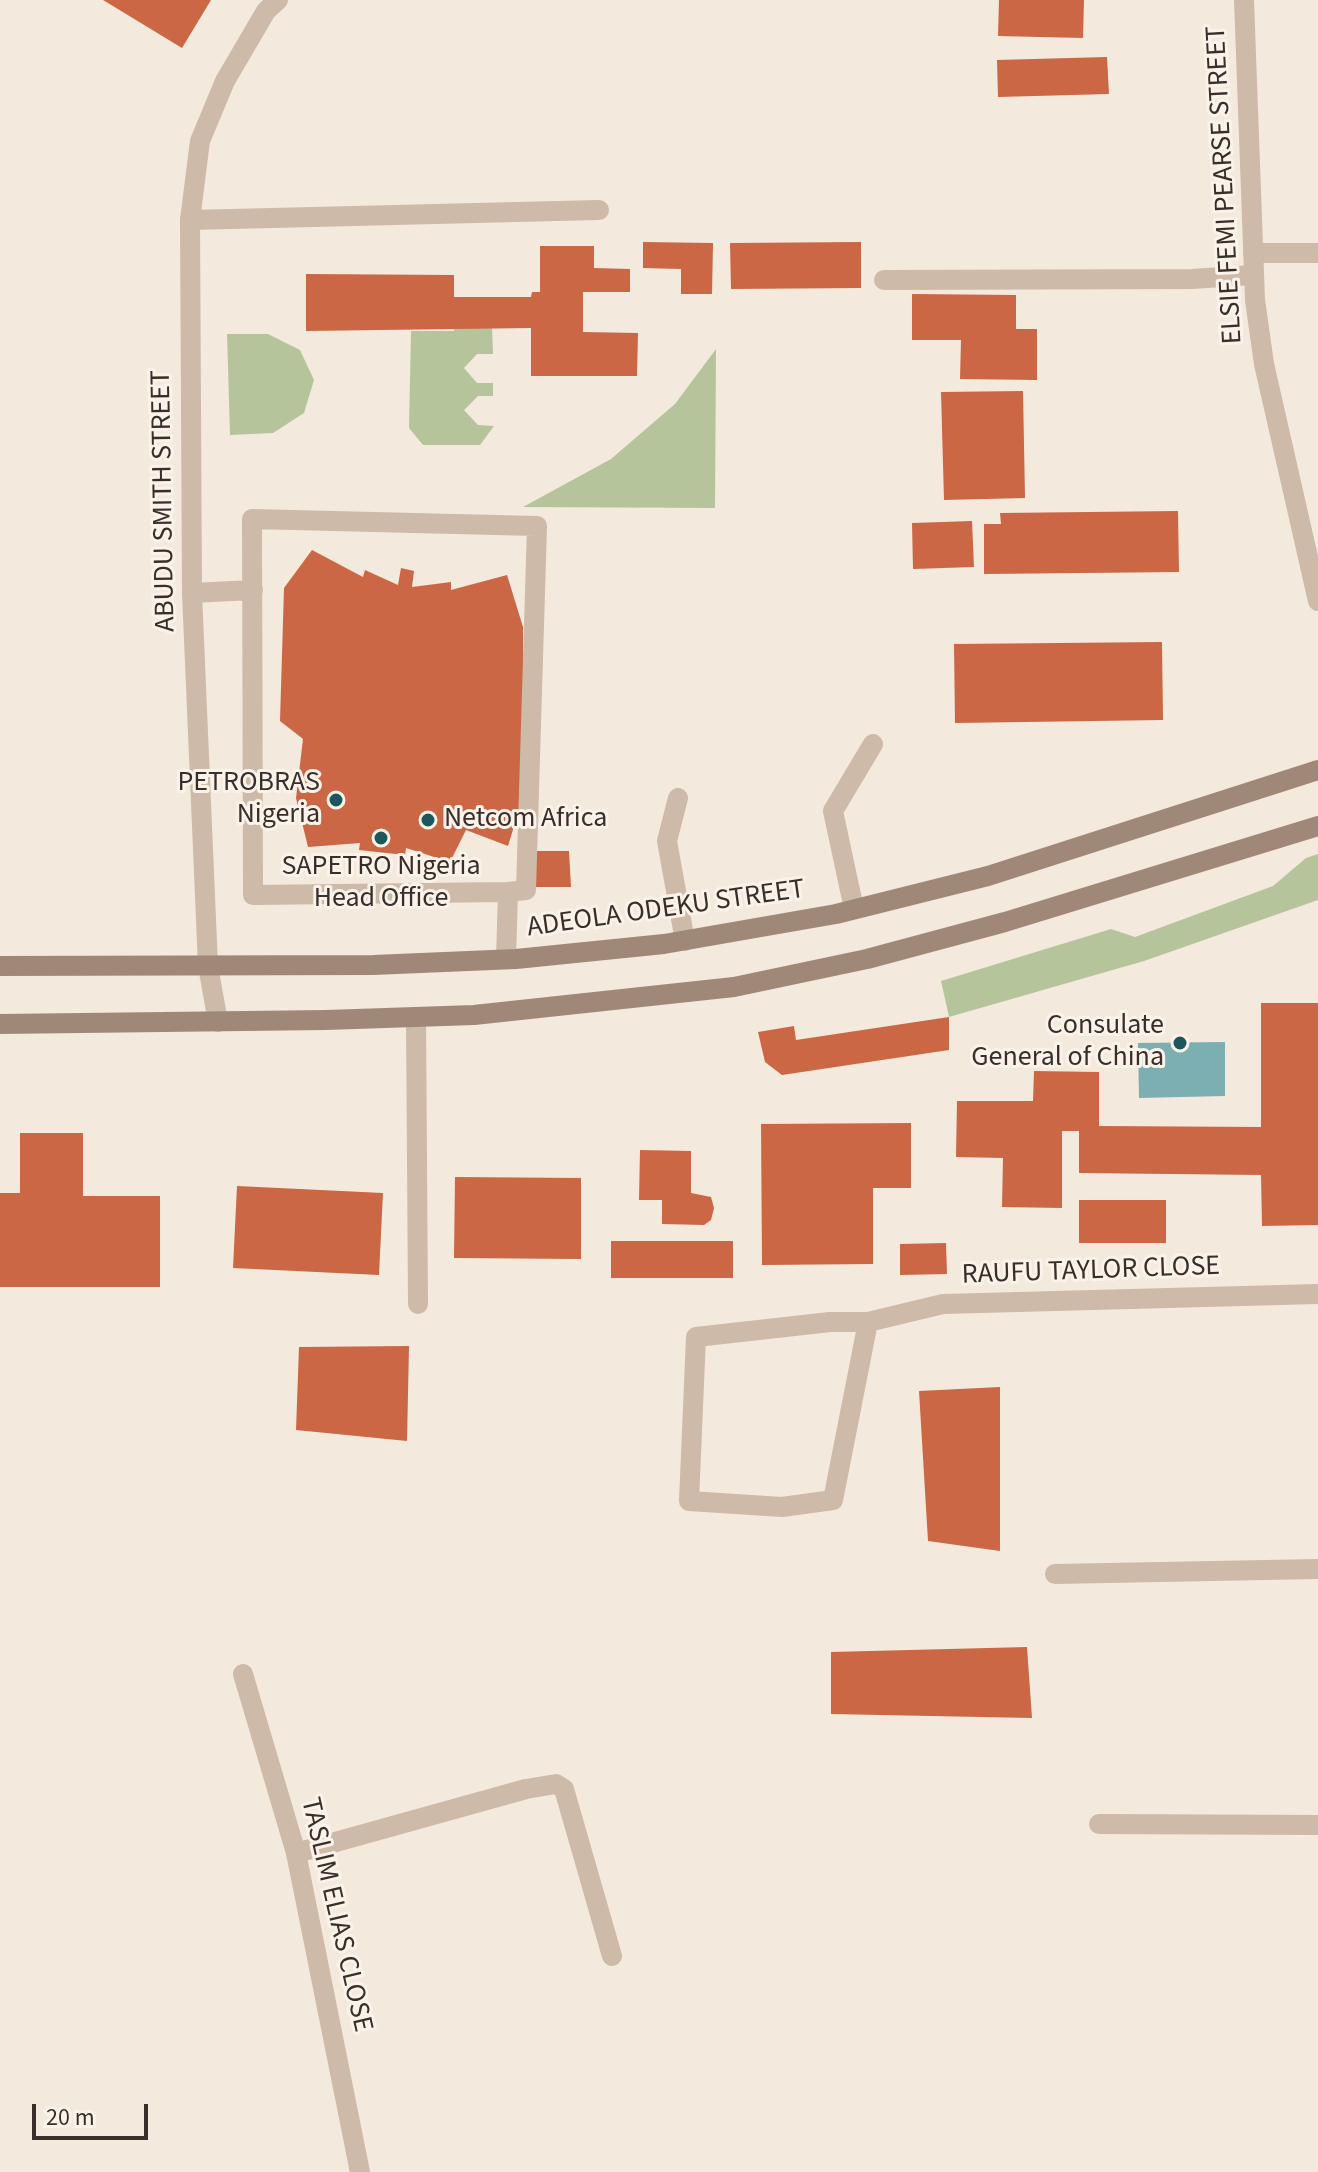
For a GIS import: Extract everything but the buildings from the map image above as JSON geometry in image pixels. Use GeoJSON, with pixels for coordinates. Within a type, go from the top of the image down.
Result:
{"type":"FeatureCollection","features":[{"type":"Feature","properties":{"kind":"main road","name":"ADEOLA ODEKU STREET"},"geometry":{"type":"LineString","coordinates":[[0,966],[208,966],[506,959],[685,941],[854,909],[988,876],[1318,770]]}},
{"type":"Feature","properties":{"kind":"main road"},"geometry":{"type":"LineString","coordinates":[[0,1024],[416,1017],[596,1004],[734,987],[867,959],[1005,922],[1318,826]]}},
{"type":"Feature","properties":{"kind":"street","name":"ABUDU SMITH STREET"},"geometry":{"type":"LineString","coordinates":[[218,1022],[208,966],[192,593],[190,220],[200,141],[225,81],[266,11],[278,0]]}},
{"type":"Feature","properties":{"kind":"street","name":"ELSIE FEMI PEARSE STREET"},"geometry":{"type":"LineString","coordinates":[[1244,0],[1253,275],[1264,364],[1318,601]]}},
{"type":"Feature","properties":{"kind":"street"},"geometry":{"type":"LineString","coordinates":[[190,220],[599,210]]}},
{"type":"Feature","properties":{"kind":"street"},"geometry":{"type":"LineString","coordinates":[[1253,253],[1318,253]]}},
{"type":"Feature","properties":{"kind":"street"},"geometry":{"type":"LineString","coordinates":[[884,280],[1192,279],[1253,275]]}},
{"type":"Feature","properties":{"kind":"street"},"geometry":{"type":"LineString","coordinates":[[252,519],[537,526],[526,890],[508,892],[253,895],[252,519]]}},
{"type":"Feature","properties":{"kind":"street"},"geometry":{"type":"LineString","coordinates":[[192,593],[253,590]]}},
{"type":"Feature","properties":{"kind":"street"},"geometry":{"type":"LineString","coordinates":[[854,909],[833,811],[873,744]]}},
{"type":"Feature","properties":{"kind":"street"},"geometry":{"type":"LineString","coordinates":[[678,798],[667,841],[685,941]]}},
{"type":"Feature","properties":{"kind":"street"},"geometry":{"type":"LineString","coordinates":[[506,959],[508,892]]}},
{"type":"Feature","properties":{"kind":"street"},"geometry":{"type":"LineString","coordinates":[[416,1017],[418,1304]]}},
{"type":"Feature","properties":{"kind":"street","name":"RAUFU TAYLOR CLOSE"},"geometry":{"type":"LineString","coordinates":[[868,1322],[833,1500],[782,1507],[689,1501],[696,1337],[830,1322],[868,1322],[943,1304],[1318,1294]]}},
{"type":"Feature","properties":{"kind":"street"},"geometry":{"type":"LineString","coordinates":[[1055,1574],[1318,1569]]}},
{"type":"Feature","properties":{"kind":"street","name":"TASLIM ELIAS CLOSE"},"geometry":{"type":"LineString","coordinates":[[243,1674],[296,1853],[360,2172]]}},
{"type":"Feature","properties":{"kind":"street"},"geometry":{"type":"LineString","coordinates":[[296,1853],[526,1789],[556,1784],[564,1789],[612,1956]]}},
{"type":"Feature","properties":{"kind":"street"},"geometry":{"type":"LineString","coordinates":[[1099,1824],[1318,1825]]}},
{"type":"Feature","properties":{"kind":"green space"},"geometry":{"type":"Polygon","coordinates":[[[454,328],[492,328],[493,354],[477,354],[464,368],[477,383],[493,383],[493,396],[478,396],[464,410],[478,425],[494,426],[480,445],[423,445],[409,428],[411,331],[454,331],[454,328]]]}},
{"type":"Feature","properties":{"kind":"green space"},"geometry":{"type":"Polygon","coordinates":[[[227,334],[268,334],[300,350],[314,380],[304,413],[273,433],[230,435],[227,334]]]}},
{"type":"Feature","properties":{"kind":"green space"},"geometry":{"type":"Polygon","coordinates":[[[716,349],[715,508],[523,507],[611,459],[675,404],[716,349]]]}},
{"type":"Feature","properties":{"kind":"green space"},"geometry":{"type":"Polygon","coordinates":[[[1318,854],[1318,900],[1144,961],[949,1017],[941,981],[1111,929],[1135,937],[1273,886],[1306,858],[1318,854]]]}},
{"type":"Feature","properties":{"kind":"water"},"geometry":{"type":"Polygon","coordinates":[[[1225,1042],[1225,1096],[1139,1098],[1138,1043],[1225,1042]]]}},
{"type":"Feature","properties":{"kind":"place","name":"PETROBRAS Nigeria"},"geometry":{"type":"Point","coordinates":[336,800]}},
{"type":"Feature","properties":{"kind":"place","name":"Netcom Africa"},"geometry":{"type":"Point","coordinates":[428,820]}},
{"type":"Feature","properties":{"kind":"place","name":"SAPETRO Nigeria Head Office"},"geometry":{"type":"Point","coordinates":[381,838]}},
{"type":"Feature","properties":{"kind":"place","name":"Consulate General of China"},"geometry":{"type":"Point","coordinates":[1180,1043]}}]}
